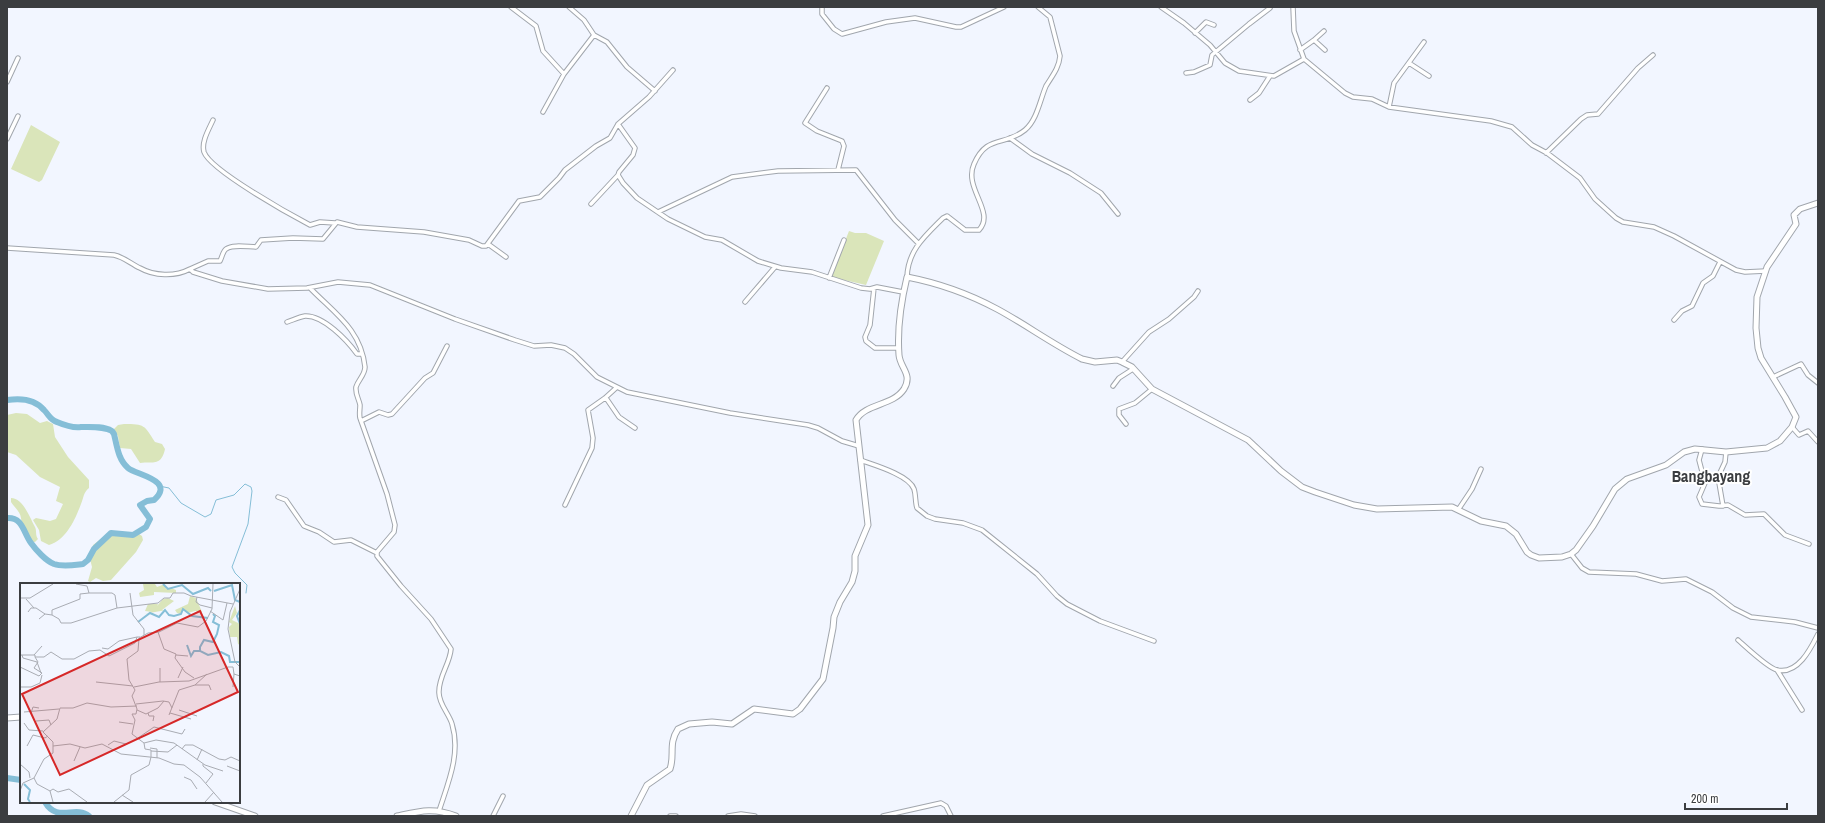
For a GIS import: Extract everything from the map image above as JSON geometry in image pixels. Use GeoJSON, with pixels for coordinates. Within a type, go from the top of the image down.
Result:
{"type":"FeatureCollection","features":[{"type":"Feature","properties":{"kind":"street"},"geometry":{"type":"LineString","coordinates":[[511,7],[536,26],[543,52],[564,74]]}},
{"type":"Feature","properties":{"kind":"street"},"geometry":{"type":"LineString","coordinates":[[569,7],[584,20],[594,35],[607,42],[627,67],[655,91]]}},
{"type":"Feature","properties":{"kind":"street"},"geometry":{"type":"LineString","coordinates":[[822,7],[822,14],[834,29],[842,34],[886,22],[919,18],[956,27],[981,19],[1004,7]]}},
{"type":"Feature","properties":{"kind":"street"},"geometry":{"type":"LineString","coordinates":[[631,816],[647,785],[670,769],[671,745],[678,729],[689,724],[712,722],[732,724],[754,709],[793,714],[800,709],[823,679],[834,617],[840,602],[852,582],[855,571],[855,556],[868,525],[856,423],[858,418],[863,413],[897,397],[905,387],[907,375],[899,357],[899,324],[908,266],[918,243],[945,216],[965,230],[979,230],[984,225],[985,215],[973,188],[970,174],[979,154],[991,143],[1010,138],[1026,129],[1032,121],[1059,61],[1059,50],[1050,17],[1038,7]]}},
{"type":"Feature","properties":{"kind":"street"},"geometry":{"type":"LineString","coordinates":[[1161,7],[1196,33],[1225,63],[1239,71],[1277,76],[1304,59]]}},
{"type":"Feature","properties":{"kind":"street"},"geometry":{"type":"LineString","coordinates":[[1293,7],[1294,31],[1304,59],[1353,97],[1372,99],[1389,107],[1507,124],[1532,144],[1580,178],[1595,199],[1616,218],[1623,222],[1654,227],[1674,236],[1736,270],[1745,272],[1766,271]]}},
{"type":"Feature","properties":{"kind":"street"},"geometry":{"type":"LineString","coordinates":[[1186,73],[1194,72],[1210,65],[1211,57],[1247,25],[1270,8]]}},
{"type":"Feature","properties":{"kind":"street"},"geometry":{"type":"LineString","coordinates":[[1196,33],[1205,23],[1214,25]]}},
{"type":"Feature","properties":{"kind":"street"},"geometry":{"type":"LineString","coordinates":[[1300,50],[1324,31]]}},
{"type":"Feature","properties":{"kind":"street"},"geometry":{"type":"LineString","coordinates":[[543,112],[564,74],[594,35]]}},
{"type":"Feature","properties":{"kind":"street"},"geometry":{"type":"LineString","coordinates":[[1314,40],[1325,50]]}},
{"type":"Feature","properties":{"kind":"street"},"geometry":{"type":"LineString","coordinates":[[1389,107],[1394,84],[1424,42]]}},
{"type":"Feature","properties":{"kind":"street"},"geometry":{"type":"LineString","coordinates":[[1546,153],[1580,118],[1599,113],[1638,68],[1653,55]]}},
{"type":"Feature","properties":{"kind":"street"},"geometry":{"type":"LineString","coordinates":[[7,82],[18,58]]}},
{"type":"Feature","properties":{"kind":"street"},"geometry":{"type":"LineString","coordinates":[[1409,63],[1429,76]]}},
{"type":"Feature","properties":{"kind":"street"},"geometry":{"type":"LineString","coordinates":[[213,120],[203,150],[206,156],[235,180],[309,224],[313,225],[320,222],[338,222],[357,228],[424,232],[471,240],[482,246],[488,244],[519,201],[540,197],[560,178],[565,170],[596,146],[612,137],[618,124],[655,91],[673,70]]}},
{"type":"Feature","properties":{"kind":"street"},"geometry":{"type":"LineString","coordinates":[[1250,100],[1259,93],[1270,76]]}},
{"type":"Feature","properties":{"kind":"street"},"geometry":{"type":"LineString","coordinates":[[827,88],[805,122],[817,131],[838,138],[844,143],[838,170]]}},
{"type":"Feature","properties":{"kind":"street"},"geometry":{"type":"LineString","coordinates":[[7,139],[18,116]]}},
{"type":"Feature","properties":{"kind":"street"},"geometry":{"type":"LineString","coordinates":[[591,204],[618,175],[621,168],[633,155],[635,148],[618,124]]}},
{"type":"Feature","properties":{"kind":"street"},"geometry":{"type":"LineString","coordinates":[[1010,138],[1032,154],[1070,173],[1101,193],[1118,214]]}},
{"type":"Feature","properties":{"kind":"street"},"geometry":{"type":"LineString","coordinates":[[658,212],[732,177],[778,171],[858,171],[882,204],[918,243]]}},
{"type":"Feature","properties":{"kind":"street"},"geometry":{"type":"LineString","coordinates":[[618,175],[623,183],[637,198],[677,224],[707,238],[722,240],[758,261],[775,267],[812,272],[861,288],[877,287],[903,292]]}},
{"type":"Feature","properties":{"kind":"street"},"geometry":{"type":"LineString","coordinates":[[907,277],[928,281],[996,309],[1082,359],[1095,362],[1117,360],[1122,362],[1133,369],[1152,389],[1248,440],[1281,471],[1302,487],[1365,508],[1394,510],[1446,506],[1481,521],[1506,526],[1516,534],[1527,552],[1538,558],[1548,558],[1571,554],[1593,526],[1615,489],[1626,479],[1666,464],[1684,452],[1695,449],[1726,452],[1767,448],[1780,441],[1792,427],[1796,417],[1758,348],[1756,328],[1757,297],[1772,258],[1796,224],[1794,216],[1803,207],[1818,203]]}},
{"type":"Feature","properties":{"kind":"street"},"geometry":{"type":"LineString","coordinates":[[7,248],[114,255],[142,269],[155,273],[172,274],[208,262],[221,260],[225,250],[230,248],[242,245],[256,247],[261,240],[293,238],[323,239],[335,223]]}},
{"type":"Feature","properties":{"kind":"street"},"geometry":{"type":"LineString","coordinates":[[830,278],[844,240]]}},
{"type":"Feature","properties":{"kind":"street"},"geometry":{"type":"LineString","coordinates":[[488,244],[506,257]]}},
{"type":"Feature","properties":{"kind":"street"},"geometry":{"type":"LineString","coordinates":[[1674,320],[1682,311],[1692,306],[1704,281],[1713,276],[1720,262]]}},
{"type":"Feature","properties":{"kind":"street"},"geometry":{"type":"LineString","coordinates":[[745,302],[775,267]]}},
{"type":"Feature","properties":{"kind":"street"},"geometry":{"type":"LineString","coordinates":[[190,269],[217,280],[268,289],[310,288],[338,282],[370,285],[455,319],[515,340],[534,346],[562,346],[574,354],[597,377],[616,388],[627,392],[730,413],[808,425],[818,428],[842,442],[859,446]]}},
{"type":"Feature","properties":{"kind":"street"},"geometry":{"type":"LineString","coordinates":[[310,288],[348,324],[357,340],[365,369],[356,391],[359,404],[360,421],[387,494],[395,525],[392,535],[377,553],[378,559],[431,619],[451,649],[440,681],[439,694],[452,724],[456,749],[439,811]]}},
{"type":"Feature","properties":{"kind":"street"},"geometry":{"type":"LineString","coordinates":[[874,288],[870,325],[865,337],[866,341],[875,348],[899,348]]}},
{"type":"Feature","properties":{"kind":"street"},"geometry":{"type":"LineString","coordinates":[[1122,362],[1149,332],[1169,319],[1194,298],[1198,291]]}},
{"type":"Feature","properties":{"kind":"street"},"geometry":{"type":"LineString","coordinates":[[287,322],[305,316],[318,319],[340,335],[357,354],[361,354]]}},
{"type":"Feature","properties":{"kind":"street"},"geometry":{"type":"LineString","coordinates":[[360,421],[379,412],[388,415],[392,414],[425,378],[433,373],[447,346]]}},
{"type":"Feature","properties":{"kind":"street"},"geometry":{"type":"LineString","coordinates":[[1773,376],[1801,364],[1809,377],[1818,382]]}},
{"type":"Feature","properties":{"kind":"street"},"geometry":{"type":"LineString","coordinates":[[1113,386],[1119,378],[1133,369]]}},
{"type":"Feature","properties":{"kind":"street"},"geometry":{"type":"LineString","coordinates":[[565,504],[592,448],[594,438],[588,410],[606,398],[616,388]]}},
{"type":"Feature","properties":{"kind":"street"},"geometry":{"type":"LineString","coordinates":[[1126,424],[1119,415],[1119,409],[1135,403],[1152,389]]}},
{"type":"Feature","properties":{"kind":"street"},"geometry":{"type":"LineString","coordinates":[[606,398],[619,417],[635,428]]}},
{"type":"Feature","properties":{"kind":"street"},"geometry":{"type":"LineString","coordinates":[[1792,427],[1799,435],[1808,431],[1818,442]]}},
{"type":"Feature","properties":{"kind":"street"},"geometry":{"type":"LineString","coordinates":[[1702,450],[1699,460],[1705,483],[1699,498],[1704,506],[1729,505],[1745,515],[1764,514],[1785,535],[1808,544]]}},
{"type":"Feature","properties":{"kind":"street"},"geometry":{"type":"LineString","coordinates":[[1723,506],[1718,475],[1725,462],[1726,452]]}},
{"type":"Feature","properties":{"kind":"street"},"geometry":{"type":"LineString","coordinates":[[860,460],[891,472],[908,482],[914,490],[917,508],[926,516],[971,525],[988,534],[1037,574],[1057,596],[1067,604],[1100,621],[1154,641]]}},
{"type":"Feature","properties":{"kind":"street"},"geometry":{"type":"LineString","coordinates":[[1458,510],[1472,489],[1481,469]]}},
{"type":"Feature","properties":{"kind":"street"},"geometry":{"type":"LineString","coordinates":[[278,497],[286,500],[304,526],[308,529],[318,531],[334,542],[351,540],[377,553]]}},
{"type":"Feature","properties":{"kind":"street"},"geometry":{"type":"LineString","coordinates":[[1571,554],[1582,568],[1589,572],[1636,574],[1662,581],[1686,579],[1712,592],[1733,608],[1751,617],[1795,622],[1818,628]]}},
{"type":"Feature","properties":{"kind":"street"},"geometry":{"type":"LineString","coordinates":[[1777,670],[1787,669],[1799,663],[1808,654],[1818,634]]}},
{"type":"Feature","properties":{"kind":"street"},"geometry":{"type":"LineString","coordinates":[[1738,640],[1777,670],[1802,710]]}},
{"type":"Feature","properties":{"kind":"street"},"geometry":{"type":"LineString","coordinates":[[7,718],[20,716]]}},
{"type":"Feature","properties":{"kind":"street"},"geometry":{"type":"LineString","coordinates":[[493,816],[503,796]]}},
{"type":"Feature","properties":{"kind":"street"},"geometry":{"type":"LineString","coordinates":[[218,803],[255,816]]}},
{"type":"Feature","properties":{"kind":"street"},"geometry":{"type":"LineString","coordinates":[[884,816],[939,803],[945,804],[951,816]]}},
{"type":"Feature","properties":{"kind":"street"},"geometry":{"type":"LineString","coordinates":[[397,816],[418,814],[427,810],[439,811],[456,816]]}},
{"type":"Feature","properties":{"kind":"street"},"geometry":{"type":"LineString","coordinates":[[728,816],[740,814],[755,816]]}},
{"type":"Feature","properties":{"kind":"street"},"geometry":{"type":"LineString","coordinates":[[670,816],[676,816]]}},
{"type":"Feature","properties":{"kind":"green space"},"geometry":{"type":"Polygon","coordinates":[[[31,125],[60,142],[42,180],[39,182],[11,169],[31,125]]]}},
{"type":"Feature","properties":{"kind":"green space"},"geometry":{"type":"Polygon","coordinates":[[[849,231],[855,233],[866,233],[884,241],[866,285],[831,277],[849,231]]]}},
{"type":"Feature","properties":{"kind":"green space"},"geometry":{"type":"Polygon","coordinates":[[[16,413],[27,414],[40,423],[47,421],[53,424],[55,437],[68,457],[89,480],[89,488],[85,493],[69,529],[60,539],[49,545],[41,541],[39,530],[33,520],[36,518],[50,521],[56,519],[63,504],[56,501],[60,487],[40,477],[16,455],[7,452],[7,415],[16,413]]]}},
{"type":"Feature","properties":{"kind":"green space"},"geometry":{"type":"Polygon","coordinates":[[[118,425],[140,425],[146,429],[155,442],[162,444],[165,449],[159,461],[140,463],[131,449],[120,448],[118,436],[114,429],[118,425]]]}},
{"type":"Feature","properties":{"kind":"green space"},"geometry":{"type":"Polygon","coordinates":[[[11,498],[19,501],[23,505],[36,528],[38,539],[35,542],[28,541],[23,534],[20,516],[11,502],[11,498]]]}},
{"type":"Feature","properties":{"kind":"green space"},"geometry":{"type":"Polygon","coordinates":[[[113,534],[129,537],[139,534],[142,536],[143,540],[136,552],[111,580],[103,581],[96,578],[90,582],[88,581],[92,567],[90,559],[93,545],[102,538],[113,534]]]}},
{"type":"Feature","properties":{"kind":"waterway"},"geometry":{"type":"LineString","coordinates":[[7,400],[22,399],[32,401],[40,406],[53,420],[66,425],[75,427],[101,428],[112,431],[122,461],[132,471],[158,483],[160,488],[160,493],[154,500],[147,501],[140,505],[150,519],[146,527],[133,535],[111,533],[94,549],[88,560],[83,564],[65,566],[51,563],[33,546],[20,523],[12,518],[7,518]]}},
{"type":"Feature","properties":{"kind":"waterway"},"geometry":{"type":"LineString","coordinates":[[159,486],[169,488],[181,503],[205,517],[211,514],[216,500],[234,495],[245,484],[251,487],[252,491],[248,524],[232,567],[235,573],[247,585],[246,593]]}},
{"type":"Feature","properties":{"kind":"waterway"},"geometry":{"type":"LineString","coordinates":[[7,778],[20,780]]}},
{"type":"Feature","properties":{"kind":"waterway"},"geometry":{"type":"LineString","coordinates":[[46,803],[55,812],[78,812],[89,816]]}},
{"type":"Feature","properties":{"kind":"district","name":"Bangbayang"},"geometry":{"type":"Point","coordinates":[1711,476]}}]}
